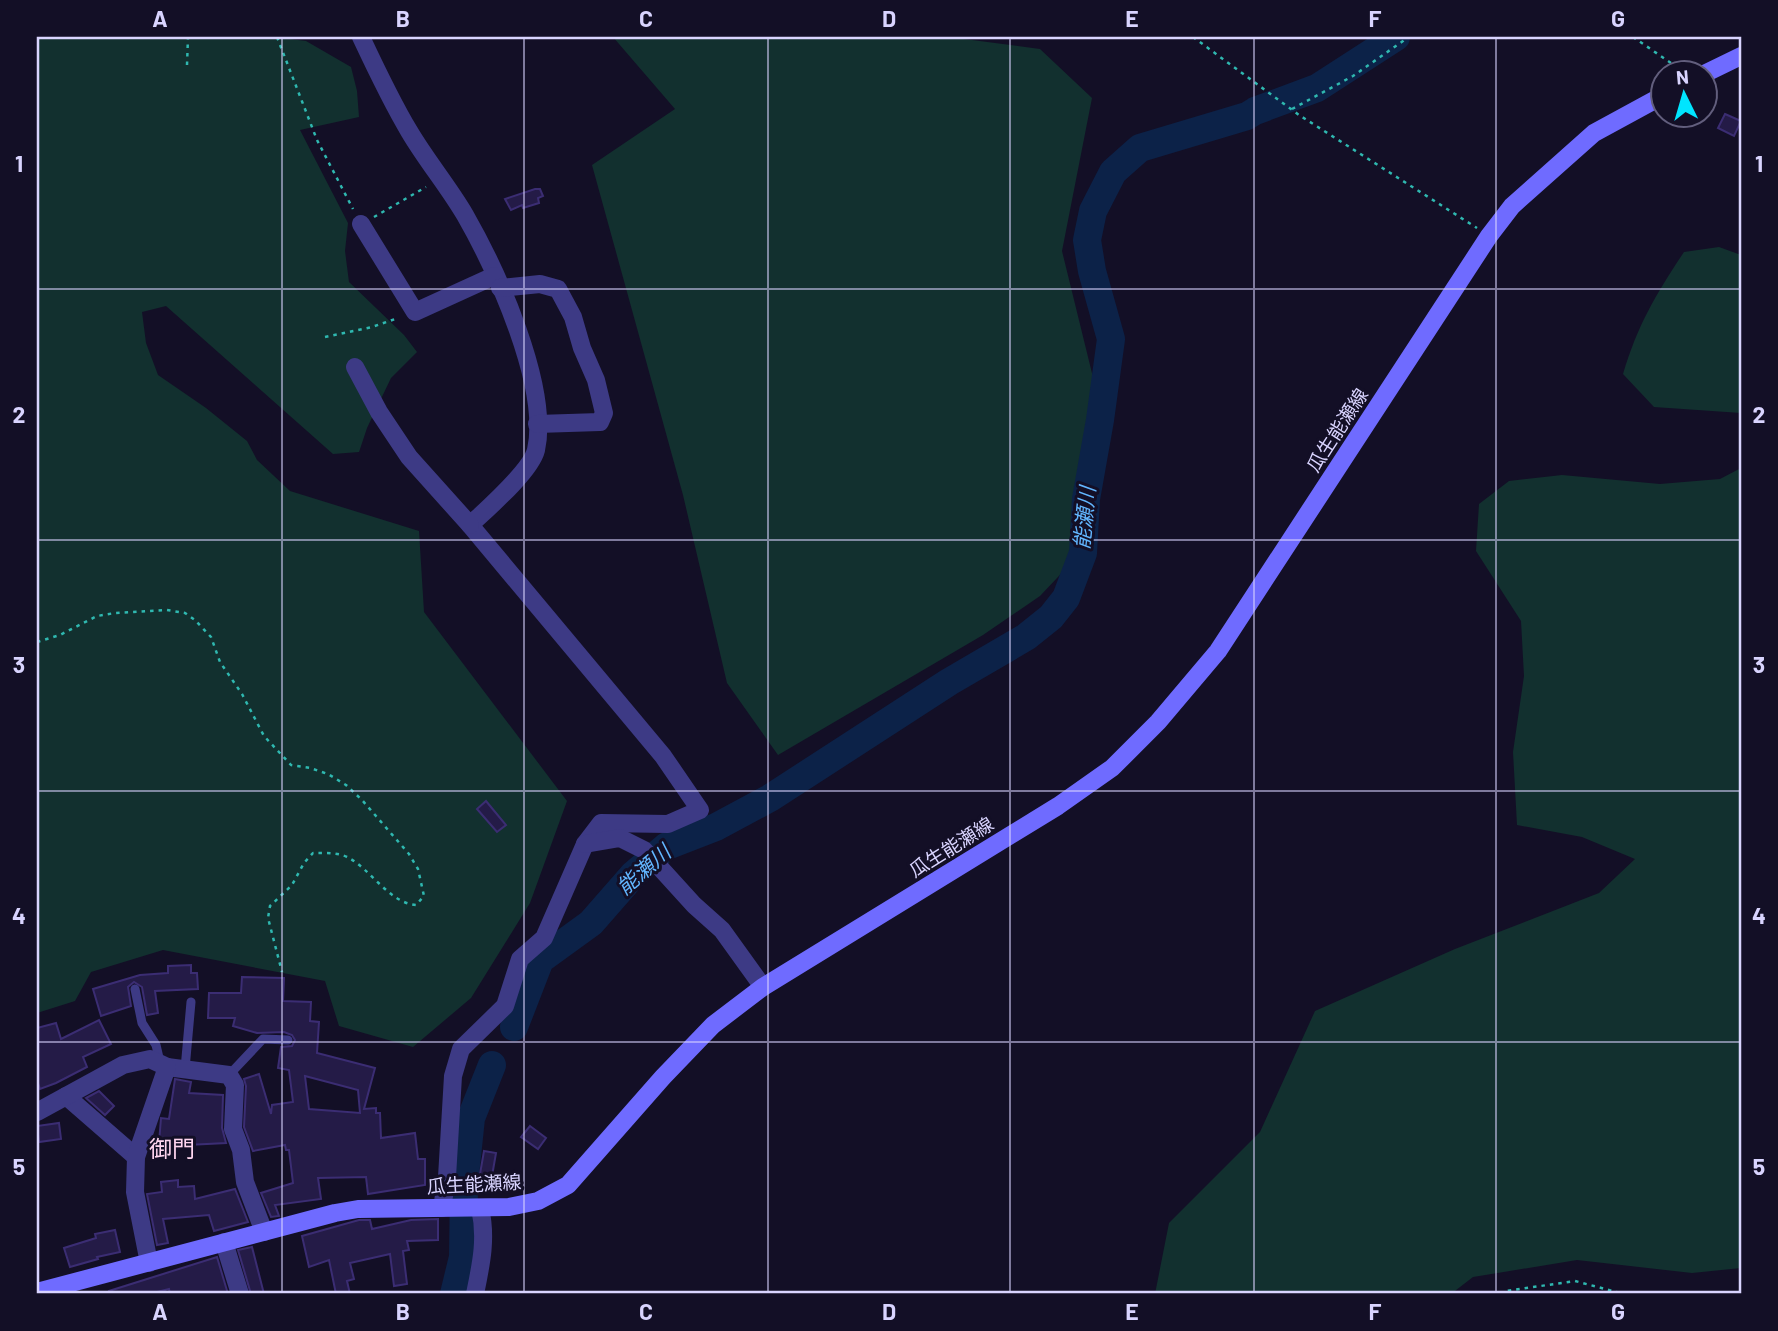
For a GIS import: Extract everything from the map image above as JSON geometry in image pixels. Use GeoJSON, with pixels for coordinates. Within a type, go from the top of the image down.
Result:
{"type":"FeatureCollection","features":[{"type":"Feature","properties":{"kind":"main road"},"geometry":{"type":"LineString","coordinates":[[1718,67],[1741,56]]}},
{"type":"Feature","properties":{"kind":"main road","name":"瓜生能瀬線"},"geometry":{"type":"LineString","coordinates":[[37,1292],[335,1213],[358,1209],[509,1207],[538,1201],[568,1185],[663,1077],[713,1025],[763,987],[1058,806],[1112,768],[1158,722],[1218,651],[1489,236],[1512,206],[1594,133],[1648,104]]}},
{"type":"Feature","properties":{"kind":"street"},"geometry":{"type":"LineString","coordinates":[[361,37],[409,132],[465,216],[497,282],[524,351],[537,401],[536,453],[509,489],[470,525]]}},
{"type":"Feature","properties":{"kind":"street"},"geometry":{"type":"LineString","coordinates":[[361,224],[415,313],[497,282],[540,284],[558,289],[573,317],[582,348],[596,380],[604,413],[600,422],[537,424]]}},
{"type":"Feature","properties":{"kind":"street"},"geometry":{"type":"LineString","coordinates":[[355,367],[379,412],[409,457],[470,525],[663,756],[700,810],[668,824],[601,823],[585,844],[544,938],[520,960],[505,1006],[461,1049],[453,1076],[447,1177],[442,1208]]}},
{"type":"Feature","properties":{"kind":"street"},"geometry":{"type":"LineString","coordinates":[[585,844],[620,838],[644,850],[694,905],[722,930],[763,987]]}},
{"type":"Feature","properties":{"kind":"street"},"geometry":{"type":"LineString","coordinates":[[37,1112],[123,1065],[149,1059],[171,1066],[229,1075],[235,1085],[233,1129],[241,1150],[245,1182],[264,1232]]}},
{"type":"Feature","properties":{"kind":"street"},"geometry":{"type":"LineString","coordinates":[[149,1263],[135,1192],[136,1157],[171,1066]]}},
{"type":"Feature","properties":{"kind":"street"},"geometry":{"type":"LineString","coordinates":[[66,1096],[136,1157]]}},
{"type":"Feature","properties":{"kind":"street"},"geometry":{"type":"LineString","coordinates":[[475,1294],[483,1256],[484,1224],[481,1208]]}},
{"type":"Feature","properties":{"kind":"street"},"geometry":{"type":"LineString","coordinates":[[224,1242],[240,1294]]}},
{"type":"Feature","properties":{"kind":"lane"},"geometry":{"type":"LineString","coordinates":[[135,989],[142,1023],[171,1066]]}},
{"type":"Feature","properties":{"kind":"lane"},"geometry":{"type":"LineString","coordinates":[[171,1066],[191,1002]]}},
{"type":"Feature","properties":{"kind":"lane"},"geometry":{"type":"LineString","coordinates":[[229,1075],[263,1039],[288,1040]]}},
{"type":"Feature","properties":{"kind":"path"},"geometry":{"type":"LineString","coordinates":[[187,65],[188,37]]}},
{"type":"Feature","properties":{"kind":"path"},"geometry":{"type":"LineString","coordinates":[[276,37],[317,140],[361,224],[440,178]]}},
{"type":"Feature","properties":{"kind":"path"},"geometry":{"type":"LineString","coordinates":[[1192,37],[1292,109],[1489,236]]}},
{"type":"Feature","properties":{"kind":"path"},"geometry":{"type":"LineString","coordinates":[[1292,109],[1353,76],[1407,37]]}},
{"type":"Feature","properties":{"kind":"path"},"geometry":{"type":"LineString","coordinates":[[1633,37],[1667,60]]}},
{"type":"Feature","properties":{"kind":"path"},"geometry":{"type":"LineString","coordinates":[[325,337],[372,327],[415,313]]}},
{"type":"Feature","properties":{"kind":"path"},"geometry":{"type":"LineString","coordinates":[[37,642],[60,635],[97,616],[167,610],[185,613],[211,637],[220,662],[242,694],[264,736],[279,753],[292,765],[328,774],[346,785],[409,854],[418,869],[424,896],[416,905],[408,904],[392,893],[346,856],[313,853],[292,885],[271,906],[268,918],[282,972]]}},
{"type":"Feature","properties":{"kind":"path"},"geometry":{"type":"LineString","coordinates":[[1500,1294],[1576,1281],[1624,1294]]}},
{"type":"Feature","properties":{"kind":"green space"},"geometry":{"type":"Polygon","coordinates":[[[37,37],[274,37],[306,41],[351,67],[357,91],[359,117],[300,130],[348,223],[345,251],[349,282],[404,335],[417,352],[391,378],[367,428],[359,452],[333,454],[166,306],[142,312],[146,343],[158,375],[247,441],[257,460],[290,491],[419,531],[424,612],[567,801],[530,903],[471,998],[413,1047],[339,1026],[325,981],[163,950],[91,972],[75,1001],[37,1013],[37,37]]]}},
{"type":"Feature","properties":{"kind":"green space"},"geometry":{"type":"Polygon","coordinates":[[[613,37],[949,37],[1040,49],[1092,98],[1062,251],[1102,414],[1074,560],[1040,596],[983,635],[778,755],[727,683],[683,495],[592,165],[675,109],[613,37]]]}},
{"type":"Feature","properties":{"kind":"green space"},"geometry":{"type":"Polygon","coordinates":[[[1719,247],[1741,255],[1741,413],[1654,407],[1623,374],[1634,341],[1656,296],[1684,252],[1719,247]]]}},
{"type":"Feature","properties":{"kind":"green space"},"geometry":{"type":"Polygon","coordinates":[[[1741,468],[1741,1268],[1692,1273],[1577,1260],[1473,1277],[1451,1294],[1155,1294],[1169,1223],[1260,1132],[1315,1011],[1455,949],[1599,893],[1635,859],[1582,837],[1517,825],[1513,752],[1524,676],[1521,621],[1476,551],[1479,504],[1509,481],[1562,475],[1660,484],[1720,479],[1741,468]]]}},
{"type":"Feature","properties":{"kind":"building"},"geometry":{"type":"Polygon","coordinates":[[[1725,114],[1741,121],[1734,136],[1718,128],[1725,114]]]}},
{"type":"Feature","properties":{"kind":"building"},"geometry":{"type":"Polygon","coordinates":[[[540,189],[543,196],[538,198],[539,203],[523,208],[522,205],[511,210],[505,199],[540,189]]]}},
{"type":"Feature","properties":{"kind":"building"},"geometry":{"type":"Polygon","coordinates":[[[486,801],[506,825],[497,832],[477,809],[486,801]]]}},
{"type":"Feature","properties":{"kind":"building"},"geometry":{"type":"Polygon","coordinates":[[[191,965],[191,973],[197,973],[198,989],[155,991],[158,1013],[147,1015],[142,987],[134,982],[128,987],[131,1006],[101,1016],[93,989],[140,975],[168,973],[168,966],[191,965]]]}},
{"type":"Feature","properties":{"kind":"building"},"geometry":{"type":"Polygon","coordinates":[[[242,977],[284,978],[283,1001],[311,1002],[310,1021],[319,1022],[317,1053],[375,1068],[364,1109],[376,1108],[376,1113],[380,1113],[381,1138],[415,1133],[418,1159],[425,1159],[425,1185],[368,1194],[366,1177],[318,1178],[321,1199],[275,1205],[279,1216],[271,1217],[261,1193],[293,1183],[289,1150],[286,1150],[285,1145],[253,1151],[244,1127],[244,1079],[259,1074],[271,1114],[272,1105],[293,1102],[289,1070],[278,1068],[281,1047],[292,1046],[295,1040],[292,1035],[284,1032],[257,1033],[233,1026],[235,1018],[208,1018],[209,993],[241,993],[242,977]],[[305,1076],[309,1109],[360,1113],[358,1090],[305,1076]]]}},
{"type":"Feature","properties":{"kind":"building"},"geometry":{"type":"Polygon","coordinates":[[[99,1020],[111,1044],[83,1057],[87,1067],[40,1089],[37,1080],[37,1028],[56,1023],[61,1039],[99,1020]]]}},
{"type":"Feature","properties":{"kind":"building"},"geometry":{"type":"Polygon","coordinates":[[[175,1079],[191,1082],[189,1093],[223,1095],[222,1128],[226,1143],[159,1143],[161,1118],[169,1119],[175,1079]]]}},
{"type":"Feature","properties":{"kind":"building"},"geometry":{"type":"Polygon","coordinates":[[[99,1091],[114,1106],[105,1115],[86,1098],[99,1091]]]}},
{"type":"Feature","properties":{"kind":"building"},"geometry":{"type":"Polygon","coordinates":[[[59,1123],[61,1139],[39,1142],[37,1126],[59,1123]]]}},
{"type":"Feature","properties":{"kind":"building"},"geometry":{"type":"Polygon","coordinates":[[[530,1126],[546,1138],[538,1149],[521,1137],[530,1126]]]}},
{"type":"Feature","properties":{"kind":"building"},"geometry":{"type":"Polygon","coordinates":[[[484,1151],[496,1153],[492,1176],[480,1174],[484,1151]]]}},
{"type":"Feature","properties":{"kind":"building"},"geometry":{"type":"Polygon","coordinates":[[[178,1180],[178,1187],[194,1186],[195,1199],[235,1189],[248,1222],[214,1231],[209,1215],[163,1219],[168,1243],[157,1245],[147,1194],[162,1192],[161,1182],[178,1180]]]}},
{"type":"Feature","properties":{"kind":"building"},"geometry":{"type":"Polygon","coordinates":[[[438,1219],[438,1240],[407,1241],[409,1250],[403,1251],[407,1284],[394,1286],[390,1254],[350,1263],[354,1279],[347,1281],[350,1294],[336,1294],[329,1260],[309,1267],[302,1236],[359,1220],[370,1220],[372,1229],[411,1220],[438,1219]]]}},
{"type":"Feature","properties":{"kind":"building"},"geometry":{"type":"Polygon","coordinates":[[[115,1230],[120,1252],[70,1267],[64,1248],[96,1238],[95,1234],[115,1230]]]}},
{"type":"Feature","properties":{"kind":"building"},"geometry":{"type":"Polygon","coordinates":[[[252,1247],[264,1294],[251,1294],[238,1250],[252,1247]]]}},
{"type":"Feature","properties":{"kind":"building"},"geometry":{"type":"Polygon","coordinates":[[[217,1257],[228,1294],[170,1294],[169,1289],[149,1294],[110,1294],[109,1291],[217,1257]]]}},
{"type":"Feature","properties":{"kind":"waterway","name":"能瀬川"},"geometry":{"type":"LineString","coordinates":[[514,1027],[540,960],[591,923],[633,875],[667,846],[716,827],[770,798],[949,682],[1026,637],[1051,617],[1066,598],[1083,553],[1086,499],[1111,339],[1092,271],[1087,240],[1093,211],[1113,172],[1140,148],[1247,116],[1317,88],[1396,37]]}},
{"type":"Feature","properties":{"kind":"waterway","name":"能瀬川"},"geometry":{"type":"LineString","coordinates":[[454,1294],[463,1257],[464,1185],[471,1118],[492,1065]]}},
{"type":"Feature","properties":{"kind":"district","name":"御門"},"geometry":{"type":"Point","coordinates":[172,1149]}}]}
